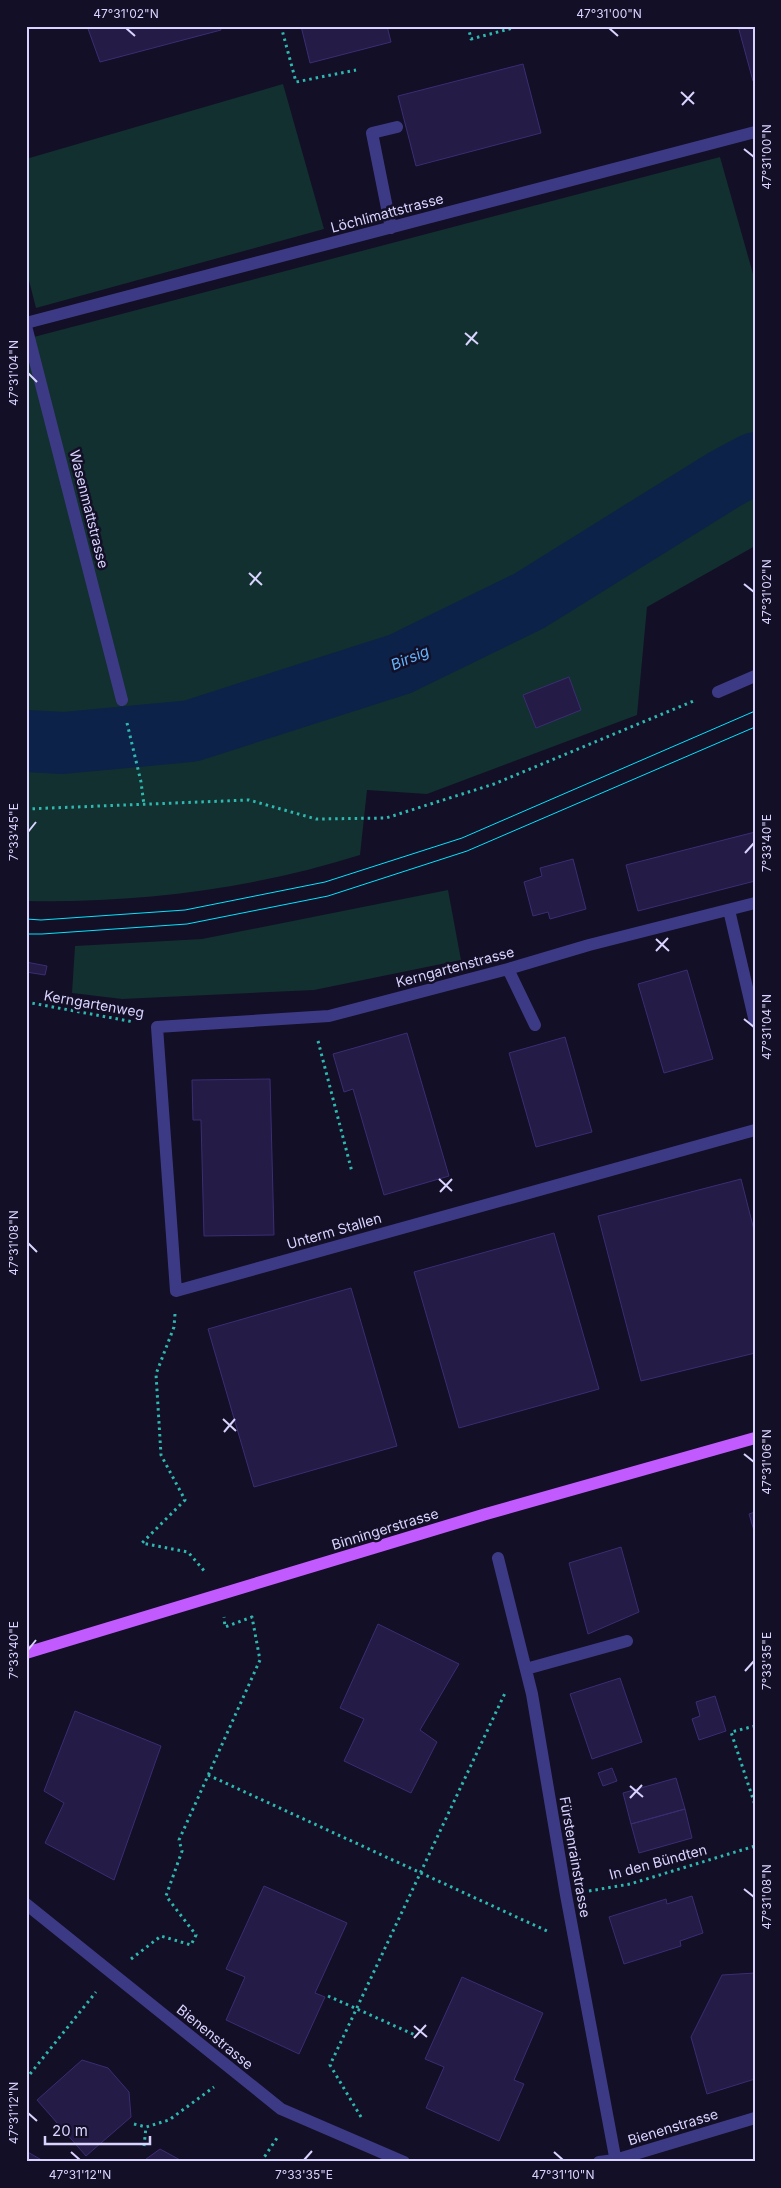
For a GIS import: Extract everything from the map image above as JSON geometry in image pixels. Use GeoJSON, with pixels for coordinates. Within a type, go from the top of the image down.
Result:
{"type":"FeatureCollection","features":[{"type":"Feature","properties":{"kind":"main road","name":"Binningerstrasse"},"geometry":{"type":"LineString","coordinates":[[26,1653],[533,1500],[755,1438]]}},
{"type":"Feature","properties":{"kind":"street"},"geometry":{"type":"LineString","coordinates":[[391,228],[372,133],[397,127]]}},
{"type":"Feature","properties":{"kind":"street","name":"Löchlimattstrasse"},"geometry":{"type":"LineString","coordinates":[[26,325],[755,132]]}},
{"type":"Feature","properties":{"kind":"street","name":"Wasenmattstrasse"},"geometry":{"type":"LineString","coordinates":[[26,325],[122,700]]}},
{"type":"Feature","properties":{"kind":"street"},"geometry":{"type":"LineString","coordinates":[[718,692],[755,676]]}},
{"type":"Feature","properties":{"kind":"street","name":"Kerngartenstrasse"},"geometry":{"type":"LineString","coordinates":[[157,1027],[329,1016],[508,969],[588,945],[755,903]]}},
{"type":"Feature","properties":{"kind":"street"},"geometry":{"type":"LineString","coordinates":[[729,910],[755,1022]]}},
{"type":"Feature","properties":{"kind":"street"},"geometry":{"type":"LineString","coordinates":[[508,969],[535,1024]]}},
{"type":"Feature","properties":{"kind":"street","name":"Unterm Stallen"},"geometry":{"type":"LineString","coordinates":[[157,1027],[176,1291],[755,1130]]}},
{"type":"Feature","properties":{"kind":"street","name":"Fürstenrainstrasse"},"geometry":{"type":"LineString","coordinates":[[498,1558],[532,1694],[566,1895],[615,2161]]}},
{"type":"Feature","properties":{"kind":"street"},"geometry":{"type":"LineString","coordinates":[[524,1662],[627,1641]]}},
{"type":"Feature","properties":{"kind":"street","name":"Bienenstrasse"},"geometry":{"type":"LineString","coordinates":[[26,1904],[281,2109],[404,2162]]}},
{"type":"Feature","properties":{"kind":"street","name":"Bienenstrasse"},"geometry":{"type":"LineString","coordinates":[[599,2162],[615,2161],[755,2118]]}},
{"type":"Feature","properties":{"kind":"path"},"geometry":{"type":"LineString","coordinates":[[281,26],[296,82],[356,70]]}},
{"type":"Feature","properties":{"kind":"path"},"geometry":{"type":"LineString","coordinates":[[468,26],[471,39],[521,26]]}},
{"type":"Feature","properties":{"kind":"path"},"geometry":{"type":"LineString","coordinates":[[26,809],[249,800],[316,819],[386,818],[494,784],[718,692]]}},
{"type":"Feature","properties":{"kind":"path"},"geometry":{"type":"LineString","coordinates":[[127,720],[141,782],[144,805]]}},
{"type":"Feature","properties":{"kind":"path","name":"Kerngartenweg"},"geometry":{"type":"LineString","coordinates":[[26,1002],[157,1027]]}},
{"type":"Feature","properties":{"kind":"path"},"geometry":{"type":"LineString","coordinates":[[312,1016],[352,1172]]}},
{"type":"Feature","properties":{"kind":"path"},"geometry":{"type":"LineString","coordinates":[[26,2079],[112,1973],[162,1936],[191,1945],[196,1935],[166,1896],[182,1851],[179,1840],[260,1660],[252,1617],[225,1627],[224,1593],[188,1552],[142,1543],[185,1500],[161,1455],[156,1374],[174,1328]]}},
{"type":"Feature","properties":{"kind":"path"},"geometry":{"type":"LineString","coordinates":[[383,2153],[330,2065],[420,1873],[524,1662]]}},
{"type":"Feature","properties":{"kind":"path"},"geometry":{"type":"LineString","coordinates":[[755,1726],[731,1732],[755,1805]]}},
{"type":"Feature","properties":{"kind":"path"},"geometry":{"type":"LineString","coordinates":[[208,1775],[575,1944]]}},
{"type":"Feature","properties":{"kind":"path"},"geometry":{"type":"LineString","coordinates":[[26,1776],[32,1777]]}},
{"type":"Feature","properties":{"kind":"path","name":"In den Bündten"},"geometry":{"type":"LineString","coordinates":[[566,1895],[630,1884],[755,1846]]}},
{"type":"Feature","properties":{"kind":"path"},"geometry":{"type":"LineString","coordinates":[[328,1996],[415,2035]]}},
{"type":"Feature","properties":{"kind":"path"},"geometry":{"type":"LineString","coordinates":[[134,2124],[146,2127],[169,2120],[235,2072]]}},
{"type":"Feature","properties":{"kind":"path"},"geometry":{"type":"LineString","coordinates":[[261,2162],[293,2114]]}},
{"type":"Feature","properties":{"kind":"path"},"geometry":{"type":"LineString","coordinates":[[144,2146],[146,2127]]}},
{"type":"Feature","properties":{"kind":"green space"},"geometry":{"type":"Polygon","coordinates":[[[283,84],[324,229],[36,308],[26,269],[26,159],[283,84]]]}},
{"type":"Feature","properties":{"kind":"green space"},"geometry":{"type":"Polygon","coordinates":[[[720,157],[755,281],[755,546],[647,607],[637,715],[427,794],[367,790],[360,855],[278,877],[194,892],[110,899],[26,901],[26,339],[720,157]]]}},
{"type":"Feature","properties":{"kind":"green space"},"geometry":{"type":"Polygon","coordinates":[[[448,890],[461,960],[314,990],[122,999],[72,993],[75,946],[202,939],[448,890]]]}},
{"type":"Feature","properties":{"kind":"building"},"geometry":{"type":"Polygon","coordinates":[[[87,26],[220,26],[221,30],[100,62],[87,26]]]}},
{"type":"Feature","properties":{"kind":"building"},"geometry":{"type":"Polygon","coordinates":[[[301,26],[387,26],[391,42],[310,63],[301,26]]]}},
{"type":"Feature","properties":{"kind":"building"},"geometry":{"type":"Polygon","coordinates":[[[738,26],[755,26],[755,81],[753,81],[738,26]]]}},
{"type":"Feature","properties":{"kind":"building"},"geometry":{"type":"Polygon","coordinates":[[[523,64],[541,133],[416,166],[398,96],[523,64]]]}},
{"type":"Feature","properties":{"kind":"building"},"geometry":{"type":"Polygon","coordinates":[[[569,677],[581,710],[536,728],[523,695],[569,677]]]}},
{"type":"Feature","properties":{"kind":"building"},"geometry":{"type":"Polygon","coordinates":[[[755,832],[755,881],[638,911],[626,865],[755,832]]]}},
{"type":"Feature","properties":{"kind":"building"},"geometry":{"type":"Polygon","coordinates":[[[573,859],[586,909],[550,919],[548,912],[533,916],[524,882],[542,876],[540,868],[573,859]]]}},
{"type":"Feature","properties":{"kind":"building"},"geometry":{"type":"Polygon","coordinates":[[[26,962],[47,966],[45,975],[26,972],[26,962]]]}},
{"type":"Feature","properties":{"kind":"building"},"geometry":{"type":"Polygon","coordinates":[[[687,970],[713,1059],[664,1073],[638,984],[687,970]]]}},
{"type":"Feature","properties":{"kind":"building"},"geometry":{"type":"Polygon","coordinates":[[[407,1033],[449,1176],[384,1195],[353,1089],[344,1092],[333,1054],[407,1033]]]}},
{"type":"Feature","properties":{"kind":"building"},"geometry":{"type":"Polygon","coordinates":[[[565,1037],[592,1132],[536,1147],[509,1053],[565,1037]]]}},
{"type":"Feature","properties":{"kind":"building"},"geometry":{"type":"Polygon","coordinates":[[[270,1079],[274,1235],[204,1236],[201,1120],[193,1120],[192,1080],[270,1079]]]}},
{"type":"Feature","properties":{"kind":"building"},"geometry":{"type":"Polygon","coordinates":[[[741,1179],[755,1234],[755,1353],[641,1381],[598,1216],[741,1179]]]}},
{"type":"Feature","properties":{"kind":"building"},"geometry":{"type":"Polygon","coordinates":[[[554,1233],[599,1389],[459,1428],[414,1272],[554,1233]]]}},
{"type":"Feature","properties":{"kind":"building"},"geometry":{"type":"Polygon","coordinates":[[[351,1288],[397,1446],[254,1487],[208,1329],[351,1288]]]}},
{"type":"Feature","properties":{"kind":"building"},"geometry":{"type":"Polygon","coordinates":[[[755,1512],[755,1534],[749,1514],[755,1512]]]}},
{"type":"Feature","properties":{"kind":"building"},"geometry":{"type":"Polygon","coordinates":[[[621,1547],[639,1612],[588,1634],[569,1563],[621,1547]]]}},
{"type":"Feature","properties":{"kind":"building"},"geometry":{"type":"Polygon","coordinates":[[[378,1624],[459,1664],[420,1730],[437,1742],[411,1793],[344,1761],[364,1719],[340,1708],[378,1624]]]}},
{"type":"Feature","properties":{"kind":"building"},"geometry":{"type":"Polygon","coordinates":[[[620,1678],[642,1742],[592,1759],[570,1694],[620,1678]]]}},
{"type":"Feature","properties":{"kind":"building"},"geometry":{"type":"Polygon","coordinates":[[[715,1696],[726,1731],[699,1740],[692,1719],[700,1716],[696,1702],[715,1696]]]}},
{"type":"Feature","properties":{"kind":"building"},"geometry":{"type":"Polygon","coordinates":[[[75,1711],[161,1746],[114,1880],[45,1843],[64,1803],[44,1791],[75,1711]]]}},
{"type":"Feature","properties":{"kind":"building"},"geometry":{"type":"Polygon","coordinates":[[[612,1768],[617,1781],[603,1786],[598,1773],[612,1768]]]}},
{"type":"Feature","properties":{"kind":"building"},"geometry":{"type":"Polygon","coordinates":[[[676,1778],[685,1809],[631,1824],[623,1793],[676,1778]]]}},
{"type":"Feature","properties":{"kind":"building"},"geometry":{"type":"Polygon","coordinates":[[[685,1809],[692,1838],[639,1853],[631,1824],[685,1809]]]}},
{"type":"Feature","properties":{"kind":"building"},"geometry":{"type":"Polygon","coordinates":[[[264,1886],[347,1923],[315,1993],[325,1997],[299,2054],[226,2020],[245,1977],[226,1969],[264,1886]]]}},
{"type":"Feature","properties":{"kind":"building"},"geometry":{"type":"Polygon","coordinates":[[[692,1896],[703,1933],[680,1941],[681,1946],[624,1964],[609,1917],[666,1899],[667,1904],[692,1896]]]}},
{"type":"Feature","properties":{"kind":"building"},"geometry":{"type":"Polygon","coordinates":[[[755,1973],[755,2079],[707,2094],[691,2037],[722,1975],[755,1973]]]}},
{"type":"Feature","properties":{"kind":"building"},"geometry":{"type":"Polygon","coordinates":[[[462,1977],[543,2013],[514,2080],[524,2084],[499,2141],[426,2108],[444,2067],[425,2059],[462,1977]]]}},
{"type":"Feature","properties":{"kind":"building"},"geometry":{"type":"Polygon","coordinates":[[[82,2060],[108,2068],[129,2092],[131,2117],[86,2156],[37,2100],[82,2060]]]}},
{"type":"Feature","properties":{"kind":"building"},"geometry":{"type":"Polygon","coordinates":[[[160,2149],[182,2161],[183,2162],[142,2162],[160,2149]]]}},
{"type":"Feature","properties":{"kind":"building"},"geometry":{"type":"Polygon","coordinates":[[[26,2151],[45,2162],[26,2162],[26,2151]]]}},
{"type":"Feature","properties":{"kind":"waterway","name":"Birsig"},"geometry":{"type":"LineString","coordinates":[[26,741],[63,743],[191,731],[400,664],[529,601],[725,479],[755,463]]}},
{"type":"Feature","properties":{"kind":"tram line"},"geometry":{"type":"LineString","coordinates":[[26,919],[41,920],[185,910],[325,882],[462,838],[755,711]]}},
{"type":"Feature","properties":{"kind":"tram line"},"geometry":{"type":"LineString","coordinates":[[26,934],[187,924],[328,896],[467,851],[755,727]]}}]}
